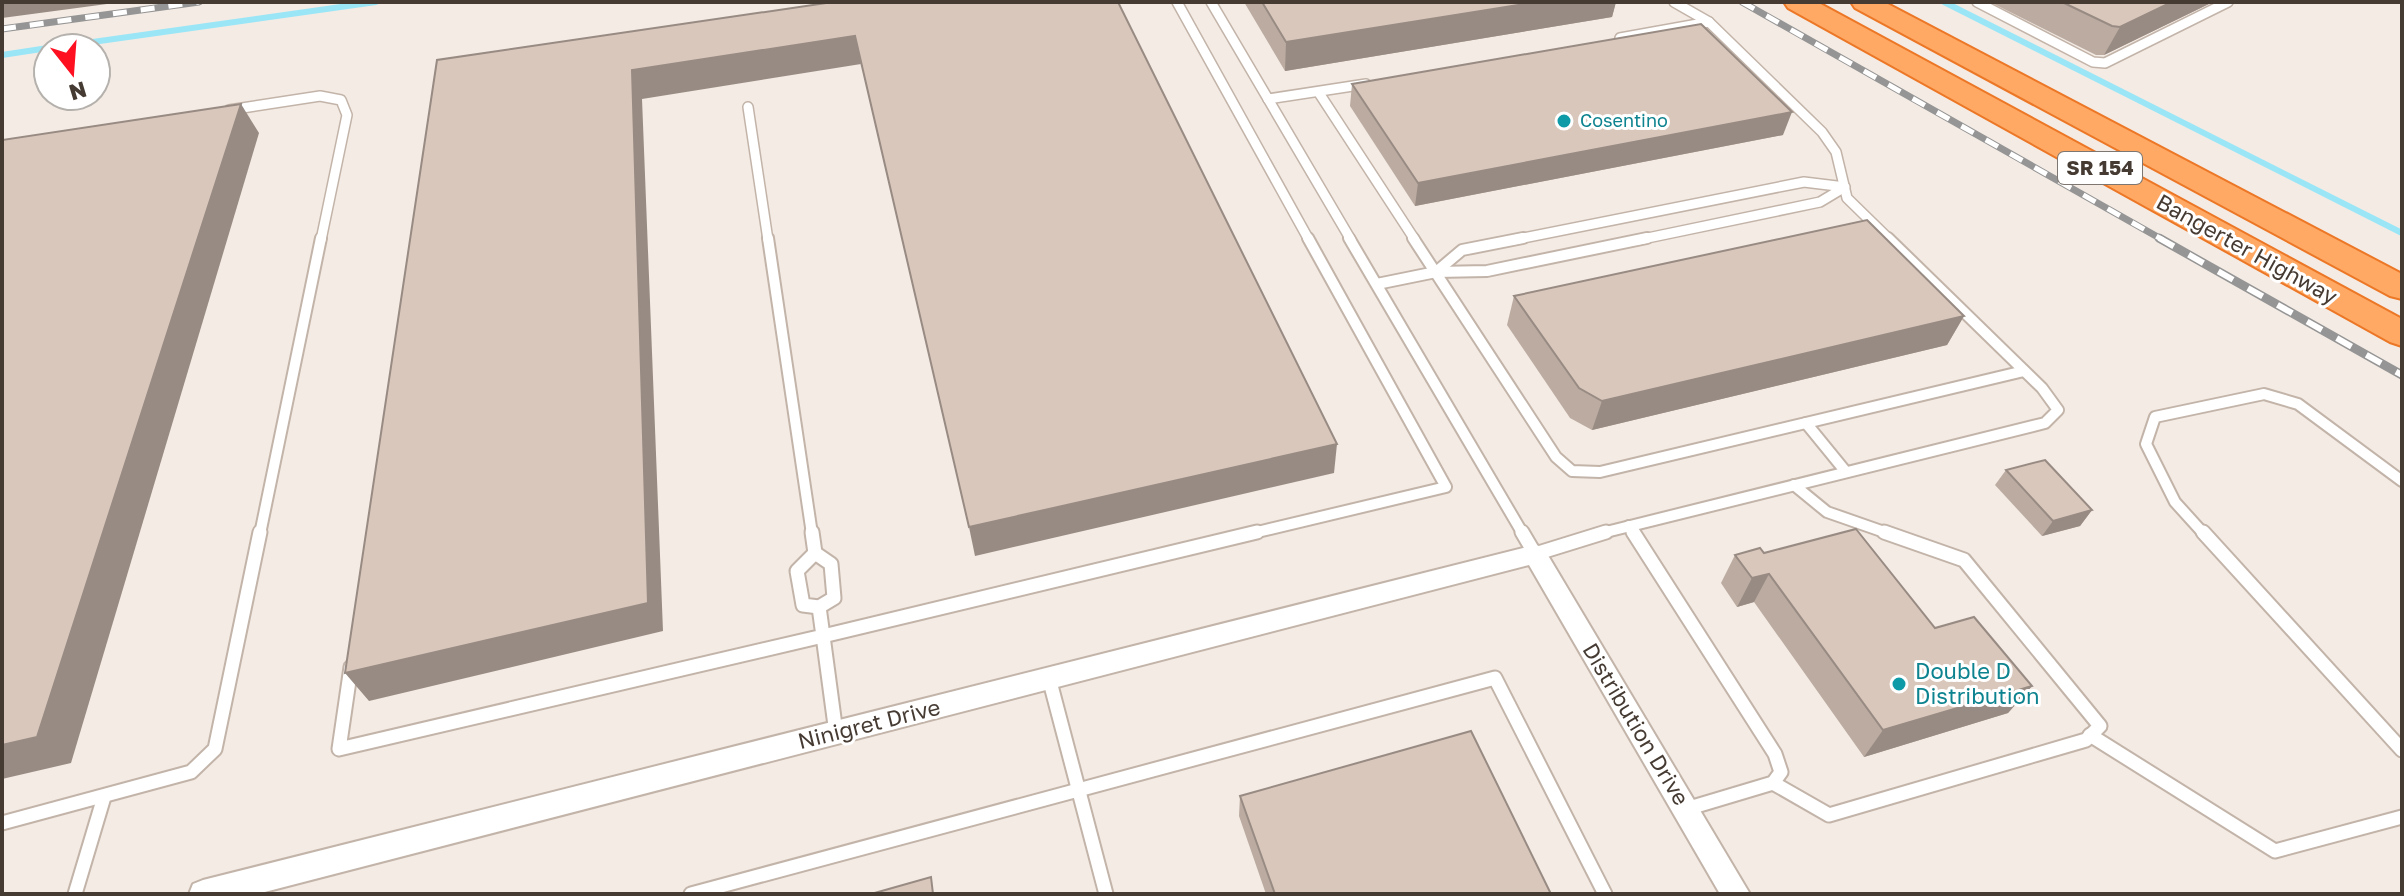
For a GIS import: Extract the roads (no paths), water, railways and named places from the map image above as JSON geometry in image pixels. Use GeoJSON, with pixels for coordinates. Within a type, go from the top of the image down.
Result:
{"type":"FeatureCollection","features":[{"type":"Feature","properties":{"kind":"highway","name":"Bangerter Highway"},"geometry":{"type":"LineString","coordinates":[[1797,2],[2402,334]]}},
{"type":"Feature","properties":{"kind":"highway","name":"Bangerter Highway"},"geometry":{"type":"LineString","coordinates":[[1864,2],[2402,288]]}},
{"type":"Feature","properties":{"kind":"street","name":"Ninigret Drive"},"geometry":{"type":"LineString","coordinates":[[203,894],[1535,554]]}},
{"type":"Feature","properties":{"kind":"street","name":"Distribution Drive"},"geometry":{"type":"LineString","coordinates":[[1535,554],[1736,894]]}},
{"type":"Feature","properties":{"kind":"lane"},"geometry":{"type":"LineString","coordinates":[[353,655],[339,749],[1446,487],[1177,2]]}},
{"type":"Feature","properties":{"kind":"lane"},"geometry":{"type":"LineString","coordinates":[[1211,2],[1535,554],[1629,526],[2045,423],[2058,410],[2024,371],[1847,198],[1836,152],[1822,132],[1709,22],[1674,2]]}},
{"type":"Feature","properties":{"kind":"lane"},"geometry":{"type":"LineString","coordinates":[[1977,2],[2093,62],[2105,63],[2228,2]]}},
{"type":"Feature","properties":{"kind":"lane"},"geometry":{"type":"LineString","coordinates":[[1616,39],[1709,22]]}},
{"type":"Feature","properties":{"kind":"lane"},"geometry":{"type":"LineString","coordinates":[[1268,99],[1381,81]]}},
{"type":"Feature","properties":{"kind":"lane"},"geometry":{"type":"LineString","coordinates":[[1319,93],[1556,457],[1572,471],[1600,472],[2024,371]]}},
{"type":"Feature","properties":{"kind":"lane"},"geometry":{"type":"LineString","coordinates":[[2,823],[191,772],[215,749],[347,115],[341,100],[320,96],[214,112]]}},
{"type":"Feature","properties":{"kind":"lane"},"geometry":{"type":"LineString","coordinates":[[748,107],[815,553],[831,564],[834,598],[819,607],[803,605],[797,571],[815,553]]}},
{"type":"Feature","properties":{"kind":"lane"},"geometry":{"type":"LineString","coordinates":[[1436,272],[1462,250],[1804,182],[1845,187]]}},
{"type":"Feature","properties":{"kind":"lane"},"geometry":{"type":"LineString","coordinates":[[1377,284],[1436,272],[1487,271],[1820,202],[1845,187]]}},
{"type":"Feature","properties":{"kind":"lane"},"geometry":{"type":"LineString","coordinates":[[2402,481],[2298,404],[2264,394],[2155,417],[2146,444],[2175,502],[2402,750]]}},
{"type":"Feature","properties":{"kind":"lane"},"geometry":{"type":"LineString","coordinates":[[1806,423],[1846,472]]}},
{"type":"Feature","properties":{"kind":"lane"},"geometry":{"type":"LineString","coordinates":[[1773,783],[1829,815],[2086,740],[2100,726],[1964,560],[1827,512],[1794,485]]}},
{"type":"Feature","properties":{"kind":"lane"},"geometry":{"type":"LineString","coordinates":[[1629,526],[1775,754],[1781,772],[1773,783],[1686,809]]}},
{"type":"Feature","properties":{"kind":"lane"},"geometry":{"type":"LineString","coordinates":[[819,607],[836,733]]}},
{"type":"Feature","properties":{"kind":"lane"},"geometry":{"type":"LineString","coordinates":[[1049,678],[1106,894]]}},
{"type":"Feature","properties":{"kind":"lane"},"geometry":{"type":"LineString","coordinates":[[691,894],[1495,678],[1605,894]]}},
{"type":"Feature","properties":{"kind":"lane"},"geometry":{"type":"LineString","coordinates":[[2090,735],[2275,851],[2402,817]]}},
{"type":"Feature","properties":{"kind":"lane"},"geometry":{"type":"LineString","coordinates":[[75,894],[104,797]]}},
{"type":"Feature","properties":{"kind":"waterway"},"geometry":{"type":"LineString","coordinates":[[112,39],[376,2]]}},
{"type":"Feature","properties":{"kind":"waterway"},"geometry":{"type":"LineString","coordinates":[[1944,2],[2402,233]]}},
{"type":"Feature","properties":{"kind":"waterway"},"geometry":{"type":"LineString","coordinates":[[2,55],[32,50]]}},
{"type":"Feature","properties":{"kind":"railway"},"geometry":{"type":"LineString","coordinates":[[2,29],[199,2]]}},
{"type":"Feature","properties":{"kind":"railway"},"geometry":{"type":"LineString","coordinates":[[1742,2],[2163,240]]}},
{"type":"Feature","properties":{"kind":"railway"},"geometry":{"type":"LineString","coordinates":[[2159,238],[2402,375]]}},
{"type":"Feature","properties":{"kind":"place","name":"Cosentino"},"geometry":{"type":"Point","coordinates":[1564,121]}},
{"type":"Feature","properties":{"kind":"place","name":"Double D Distribution"},"geometry":{"type":"Point","coordinates":[1899,684]}}]}
